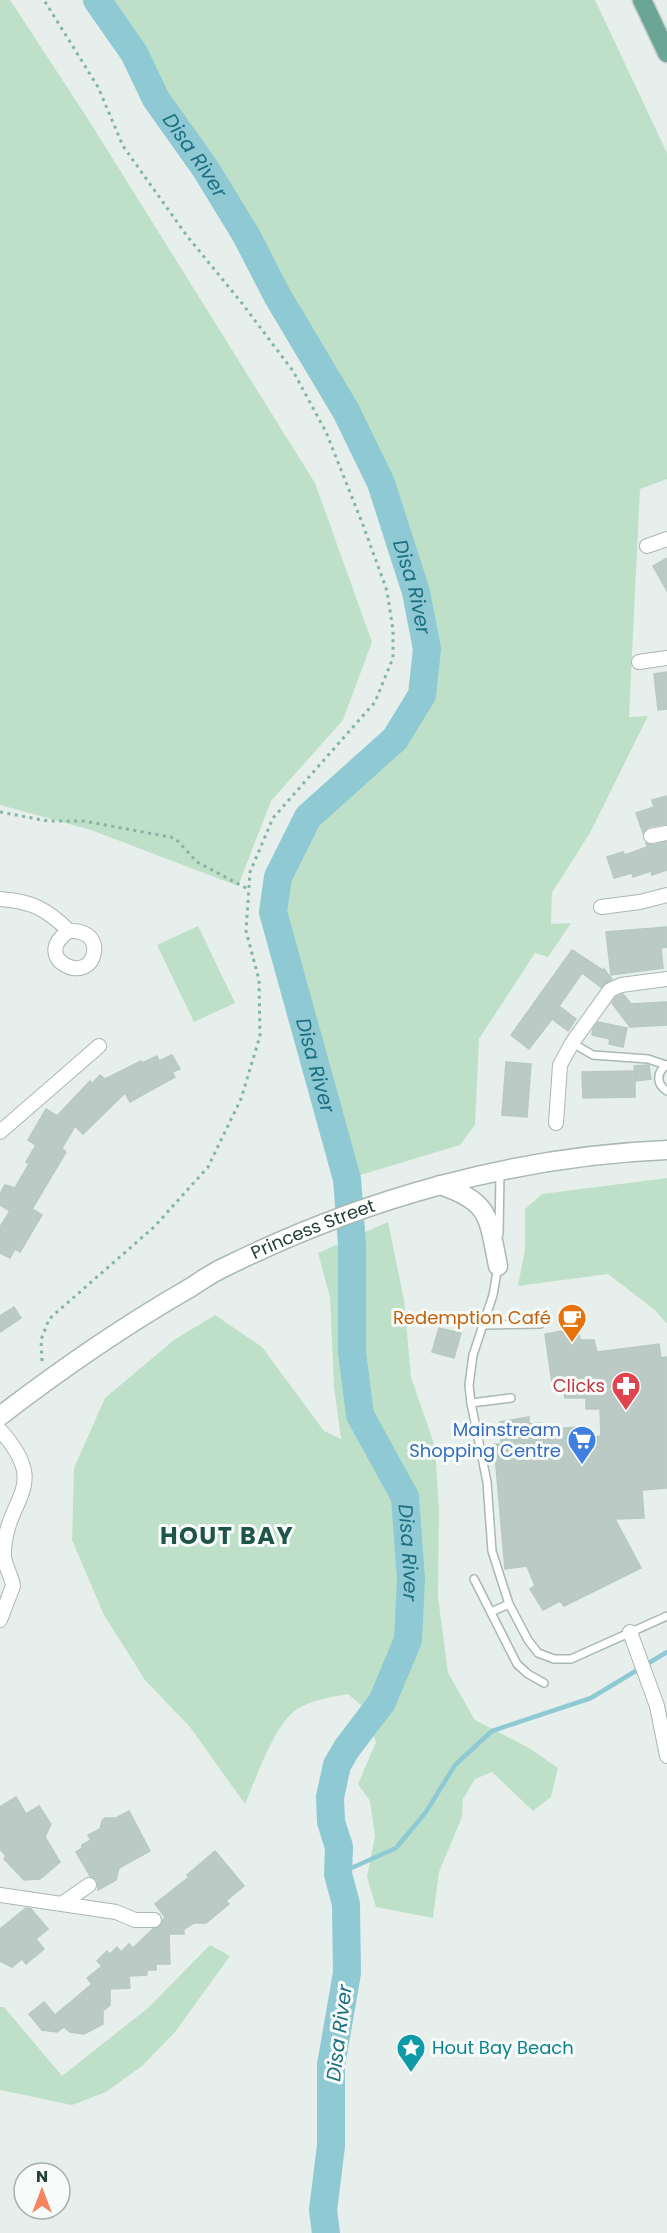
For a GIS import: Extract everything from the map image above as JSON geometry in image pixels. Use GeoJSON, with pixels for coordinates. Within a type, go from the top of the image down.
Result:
{"type":"FeatureCollection","features":[{"type":"Feature","properties":{"kind":"main road"},"geometry":{"type":"LineString","coordinates":[[642,0],[665,45]]}},
{"type":"Feature","properties":{"kind":"street"},"geometry":{"type":"LineString","coordinates":[[647,546],[667,539]]}},
{"type":"Feature","properties":{"kind":"street"},"geometry":{"type":"LineString","coordinates":[[639,662],[667,658]]}},
{"type":"Feature","properties":{"kind":"street"},"geometry":{"type":"LineString","coordinates":[[651,836],[667,833]]}},
{"type":"Feature","properties":{"kind":"street"},"geometry":{"type":"LineString","coordinates":[[601,907],[640,902],[667,895]]}},
{"type":"Feature","properties":{"kind":"street"},"geometry":{"type":"LineString","coordinates":[[0,899],[29,903],[43,909],[69,931]]}},
{"type":"Feature","properties":{"kind":"street"},"geometry":{"type":"LineString","coordinates":[[556,1123],[558,1072],[572,1043],[610,990],[615,986],[667,979]]}},
{"type":"Feature","properties":{"kind":"street"},"geometry":{"type":"LineString","coordinates":[[0,1132],[99,1046]]}},
{"type":"Feature","properties":{"kind":"street","name":"Princess Street"},"geometry":{"type":"LineString","coordinates":[[0,1416],[54,1375],[151,1310],[225,1266],[312,1228],[380,1202],[438,1185],[500,1171],[581,1158],[667,1150]]}},
{"type":"Feature","properties":{"kind":"street"},"geometry":{"type":"LineString","coordinates":[[438,1185],[455,1190],[477,1202],[488,1220],[498,1266]]}},
{"type":"Feature","properties":{"kind":"street"},"geometry":{"type":"LineString","coordinates":[[0,1430],[15,1450],[26,1474],[23,1491],[16,1505],[1,1557],[14,1586],[0,1620]]}},
{"type":"Feature","properties":{"kind":"street"},"geometry":{"type":"LineString","coordinates":[[0,1519],[16,1505]]}},
{"type":"Feature","properties":{"kind":"street"},"geometry":{"type":"LineString","coordinates":[[630,1632],[657,1706],[667,1756]]}},
{"type":"Feature","properties":{"kind":"street"},"geometry":{"type":"LineString","coordinates":[[63,1903],[89,1886]]}},
{"type":"Feature","properties":{"kind":"street"},"geometry":{"type":"LineString","coordinates":[[0,1895],[116,1912],[135,1920],[154,1920]]}},
{"type":"Feature","properties":{"kind":"lane"},"geometry":{"type":"LineString","coordinates":[[572,1043],[593,1055],[648,1059],[666,1065],[658,1077],[661,1086],[667,1091]]}},
{"type":"Feature","properties":{"kind":"lane"},"geometry":{"type":"LineString","coordinates":[[500,1171],[498,1266],[494,1295],[470,1368],[471,1403],[487,1482],[492,1551],[509,1604],[528,1640],[538,1653],[554,1659],[571,1659],[667,1616]]}},
{"type":"Feature","properties":{"kind":"lane"},"geometry":{"type":"LineString","coordinates":[[485,1325],[540,1324]]}},
{"type":"Feature","properties":{"kind":"lane"},"geometry":{"type":"LineString","coordinates":[[471,1403],[511,1398]]}},
{"type":"Feature","properties":{"kind":"lane"},"geometry":{"type":"LineString","coordinates":[[474,1579],[517,1664],[528,1674],[544,1683]]}},
{"type":"Feature","properties":{"kind":"lane"},"geometry":{"type":"LineString","coordinates":[[491,1612],[509,1604]]}},
{"type":"Feature","properties":{"kind":"path"},"geometry":{"type":"LineString","coordinates":[[42,1361],[41,1340],[49,1319],[154,1227],[208,1167],[240,1099],[261,1036],[259,980],[246,931],[249,872],[273,818],[375,702],[393,658],[393,630],[387,591],[326,432],[293,371],[187,236],[123,146],[98,87],[44,0]]}},
{"type":"Feature","properties":{"kind":"path"},"geometry":{"type":"LineString","coordinates":[[0,812],[48,820],[84,820],[175,838],[197,862],[248,889]]}},
{"type":"Feature","properties":{"kind":"green space"},"geometry":{"type":"Polygon","coordinates":[[[0,0],[10,0],[88,119],[315,483],[372,642],[343,720],[271,801],[238,886],[91,830],[0,805],[0,0]]]}},
{"type":"Feature","properties":{"kind":"green space"},"geometry":{"type":"Polygon","coordinates":[[[97,0],[595,0],[667,153],[667,479],[640,489],[629,717],[648,716],[591,831],[552,893],[551,924],[571,923],[548,957],[535,953],[479,1039],[475,1125],[460,1145],[347,1179],[273,912],[278,877],[308,817],[395,739],[422,695],[427,649],[416,592],[381,483],[346,411],[278,297],[246,235],[205,168],[156,99],[134,53],[97,0]]]}},
{"type":"Feature","properties":{"kind":"green space"},"geometry":{"type":"Polygon","coordinates":[[[198,926],[235,1003],[194,1022],[157,945],[198,926]]]}},
{"type":"Feature","properties":{"kind":"green space"},"geometry":{"type":"Polygon","coordinates":[[[667,1178],[667,1324],[655,1310],[608,1274],[518,1286],[525,1249],[525,1209],[542,1194],[667,1178]]]}},
{"type":"Feature","properties":{"kind":"green space"},"geometry":{"type":"Polygon","coordinates":[[[388,1222],[404,1300],[411,1377],[435,1447],[439,1510],[438,1597],[448,1673],[475,1720],[529,1748],[558,1768],[551,1797],[533,1811],[492,1772],[475,1779],[463,1799],[462,1817],[439,1872],[433,1918],[376,1907],[367,1877],[375,1836],[370,1801],[358,1784],[376,1742],[363,1707],[348,1694],[310,1703],[290,1715],[274,1737],[245,1804],[190,1727],[145,1680],[104,1615],[72,1540],[74,1468],[105,1398],[174,1340],[215,1315],[262,1347],[324,1431],[341,1439],[334,1387],[330,1297],[318,1253],[388,1222]]]}},
{"type":"Feature","properties":{"kind":"green space"},"geometry":{"type":"Polygon","coordinates":[[[210,1945],[230,1956],[175,2032],[142,2066],[106,2092],[72,2105],[0,2090],[0,2007],[4,2007],[62,2076],[148,2008],[210,1945]]]}},
{"type":"Feature","properties":{"kind":"building"},"geometry":{"type":"Polygon","coordinates":[[[667,558],[667,591],[653,566],[667,558]]]}},
{"type":"Feature","properties":{"kind":"building"},"geometry":{"type":"Polygon","coordinates":[[[667,672],[667,709],[658,710],[654,674],[667,672]]]}},
{"type":"Feature","properties":{"kind":"building"},"geometry":{"type":"Polygon","coordinates":[[[667,796],[667,824],[649,827],[643,833],[636,813],[654,807],[652,800],[667,796]]]}},
{"type":"Feature","properties":{"kind":"building"},"geometry":{"type":"Polygon","coordinates":[[[666,842],[667,870],[652,875],[651,871],[633,877],[632,873],[614,878],[607,857],[623,852],[625,855],[647,847],[646,843],[652,845],[666,842]]]}},
{"type":"Feature","properties":{"kind":"building"},"geometry":{"type":"Polygon","coordinates":[[[667,927],[667,947],[661,948],[663,968],[611,975],[606,932],[667,927]]]}},
{"type":"Feature","properties":{"kind":"building"},"geometry":{"type":"Polygon","coordinates":[[[572,950],[604,971],[604,969],[612,979],[601,987],[582,973],[559,1006],[576,1019],[568,1031],[552,1019],[529,1049],[511,1035],[572,950]]]}},
{"type":"Feature","properties":{"kind":"building"},"geometry":{"type":"Polygon","coordinates":[[[623,994],[631,1004],[667,1002],[667,1025],[630,1027],[612,1003],[616,997],[623,994]]]}},
{"type":"Feature","properties":{"kind":"building"},"geometry":{"type":"Polygon","coordinates":[[[598,1022],[627,1028],[623,1047],[609,1044],[610,1039],[592,1035],[598,1022]]]}},
{"type":"Feature","properties":{"kind":"building"},"geometry":{"type":"Polygon","coordinates":[[[172,1055],[180,1069],[172,1072],[175,1077],[130,1102],[125,1093],[83,1134],[75,1126],[62,1148],[66,1152],[32,1209],[42,1215],[20,1252],[15,1249],[10,1258],[0,1253],[0,1227],[10,1211],[0,1205],[0,1194],[5,1185],[15,1188],[29,1164],[26,1162],[36,1145],[28,1140],[46,1109],[57,1116],[90,1081],[92,1084],[100,1075],[105,1079],[141,1061],[142,1063],[157,1056],[159,1061],[172,1055]]]}},
{"type":"Feature","properties":{"kind":"building"},"geometry":{"type":"Polygon","coordinates":[[[506,1062],[531,1064],[527,1117],[502,1115],[506,1062]]]}},
{"type":"Feature","properties":{"kind":"building"},"geometry":{"type":"Polygon","coordinates":[[[649,1065],[651,1079],[636,1081],[634,1066],[649,1065]]]}},
{"type":"Feature","properties":{"kind":"building"},"geometry":{"type":"Polygon","coordinates":[[[635,1071],[635,1097],[583,1098],[582,1072],[635,1071]]]}},
{"type":"Feature","properties":{"kind":"building"},"geometry":{"type":"Polygon","coordinates":[[[14,1307],[21,1318],[0,1332],[0,1316],[14,1307]]]}},
{"type":"Feature","properties":{"kind":"building"},"geometry":{"type":"Polygon","coordinates":[[[439,1328],[461,1333],[454,1358],[432,1352],[439,1328]]]}},
{"type":"Feature","properties":{"kind":"building","name":"Mainstream Shopping Centre"},"geometry":{"type":"Polygon","coordinates":[[[578,1328],[580,1340],[594,1340],[597,1352],[659,1344],[661,1358],[667,1357],[667,1488],[642,1490],[644,1518],[615,1519],[641,1568],[564,1606],[560,1601],[543,1610],[530,1589],[535,1586],[527,1566],[505,1569],[494,1444],[501,1444],[500,1422],[529,1417],[529,1424],[541,1423],[542,1430],[576,1427],[578,1438],[601,1436],[600,1409],[586,1409],[586,1398],[565,1398],[563,1381],[552,1383],[545,1334],[578,1328]]]}},
{"type":"Feature","properties":{"kind":"building"},"geometry":{"type":"Polygon","coordinates":[[[16,1797],[26,1814],[39,1806],[51,1824],[45,1837],[60,1862],[40,1879],[24,1880],[4,1859],[6,1856],[0,1849],[0,1807],[16,1797]]]}},
{"type":"Feature","properties":{"kind":"building"},"geometry":{"type":"Polygon","coordinates":[[[129,1811],[150,1851],[119,1868],[116,1880],[98,1890],[97,1880],[90,1876],[76,1852],[91,1840],[88,1835],[100,1829],[105,1818],[116,1818],[129,1811]]]}},
{"type":"Feature","properties":{"kind":"building"},"geometry":{"type":"Polygon","coordinates":[[[215,1851],[244,1886],[226,1901],[229,1904],[206,1923],[194,1923],[184,1929],[184,1934],[169,1934],[170,1964],[156,1964],[156,1970],[147,1970],[147,1975],[129,1976],[130,1988],[110,1989],[110,2005],[103,2011],[103,2024],[84,2034],[70,2032],[64,2027],[57,2032],[42,2030],[29,2014],[44,2002],[55,2015],[92,1984],[87,1978],[102,1966],[97,1961],[107,1951],[110,1954],[117,1947],[121,1952],[129,1944],[133,1948],[153,1929],[159,1927],[165,1917],[155,1904],[189,1877],[187,1875],[215,1851]]]}},
{"type":"Feature","properties":{"kind":"building"},"geometry":{"type":"Polygon","coordinates":[[[26,1908],[31,1909],[48,1929],[36,1939],[44,1949],[26,1964],[22,1959],[12,1967],[0,1961],[0,1929],[26,1908]]]}},
{"type":"Feature","properties":{"kind":"waterway","name":"Disa River"},"geometry":{"type":"LineString","coordinates":[[97,0],[134,53],[156,99],[205,168],[246,235],[278,297],[346,411],[381,483],[416,592],[427,649],[422,695],[395,739],[308,817],[278,877],[273,912],[347,1179],[352,1244],[352,1352],[360,1415],[405,1497],[411,1579],[408,1640],[382,1702],[337,1765],[330,1797],[331,1822],[339,1847],[338,1874],[346,1904],[347,1973],[331,2065],[331,2146],[323,2210],[326,2233]]}},
{"type":"Feature","properties":{"kind":"waterway"},"geometry":{"type":"LineString","coordinates":[[338,1874],[396,1848],[426,1812],[455,1765],[492,1731],[591,1698],[667,1652]]}},
{"type":"Feature","properties":{"kind":"place","name":"Redemption Café"},"geometry":{"type":"Point","coordinates":[572,1344]}},
{"type":"Feature","properties":{"kind":"place","name":"Clicks"},"geometry":{"type":"Point","coordinates":[626,1412]}},
{"type":"Feature","properties":{"kind":"place","name":"Mainstream Shopping Centre"},"geometry":{"type":"Point","coordinates":[582,1466]}},
{"type":"Feature","properties":{"kind":"place","name":"Hout Bay Beach"},"geometry":{"type":"Point","coordinates":[411,2074]}},
{"type":"Feature","properties":{"kind":"district","name":"HOUT BAY"},"geometry":{"type":"Point","coordinates":[227,1536]}}]}
